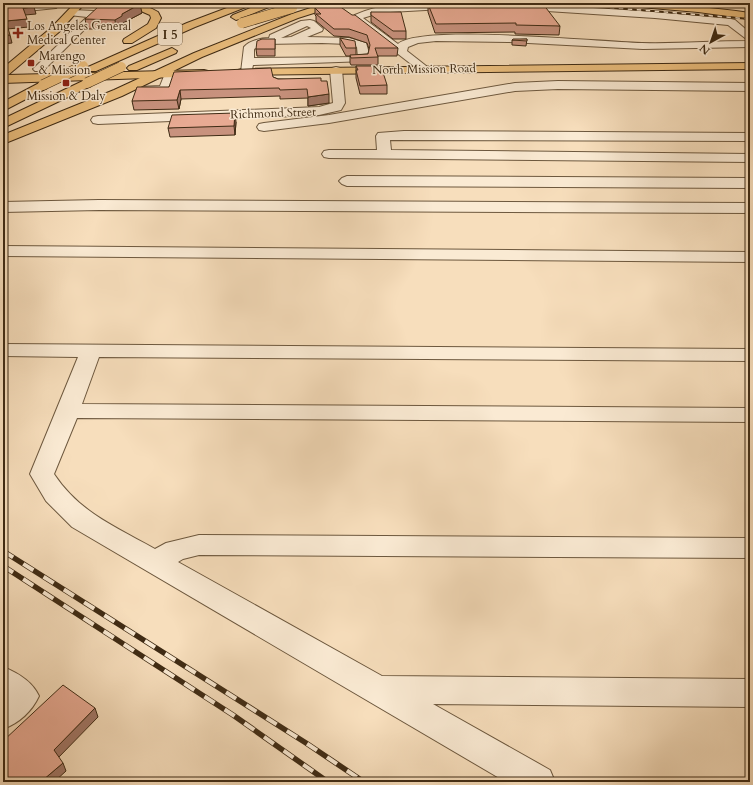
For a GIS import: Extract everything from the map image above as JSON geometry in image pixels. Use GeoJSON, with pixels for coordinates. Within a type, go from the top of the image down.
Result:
{"type":"FeatureCollection","features":[{"type":"Feature","properties":{"kind":"main road"},"geometry":{"type":"LineString","coordinates":[[3,74],[55,30],[82,3]]}},
{"type":"Feature","properties":{"kind":"main road"},"geometry":{"type":"LineString","coordinates":[[3,108],[44,85],[88,68],[144,32],[155,22],[155,14],[149,10],[118,3]]}},
{"type":"Feature","properties":{"kind":"main road","name":"I 5"},"geometry":{"type":"LineString","coordinates":[[3,124],[62,89],[88,68],[248,3]]}},
{"type":"Feature","properties":{"kind":"main road","name":"I 5"},"geometry":{"type":"LineString","coordinates":[[3,108],[62,89],[87,83],[127,67],[207,28],[272,3]]}},
{"type":"Feature","properties":{"kind":"main road"},"geometry":{"type":"LineString","coordinates":[[3,140],[164,74],[235,35],[266,14],[291,6],[314,3]]}},
{"type":"Feature","properties":{"kind":"main road"},"geometry":{"type":"LineString","coordinates":[[198,55],[295,16],[336,3]]}},
{"type":"Feature","properties":{"kind":"main road"},"geometry":{"type":"LineString","coordinates":[[628,3],[750,14]]}},
{"type":"Feature","properties":{"kind":"main road"},"geometry":{"type":"LineString","coordinates":[[663,3],[750,14]]}},
{"type":"Feature","properties":{"kind":"main road"},"geometry":{"type":"LineString","coordinates":[[707,3],[750,8]]}},
{"type":"Feature","properties":{"kind":"main road"},"geometry":{"type":"LineString","coordinates":[[227,28],[291,6]]}},
{"type":"Feature","properties":{"kind":"main road"},"geometry":{"type":"LineString","coordinates":[[62,89],[102,82],[127,67],[184,46]]}},
{"type":"Feature","properties":{"kind":"main road","name":"North Mission Road"},"geometry":{"type":"LineString","coordinates":[[336,75],[362,64],[424,69],[750,66]]}},
{"type":"Feature","properties":{"kind":"main road"},"geometry":{"type":"LineString","coordinates":[[233,72],[248,67],[279,71]]}},
{"type":"Feature","properties":{"kind":"main road"},"geometry":{"type":"LineString","coordinates":[[3,79],[219,72]]}},
{"type":"Feature","properties":{"kind":"street"},"geometry":{"type":"LineString","coordinates":[[50,16],[48,13],[54,4]]}},
{"type":"Feature","properties":{"kind":"street"},"geometry":{"type":"LineString","coordinates":[[5,14],[54,4]]}},
{"type":"Feature","properties":{"kind":"street"},"geometry":{"type":"LineString","coordinates":[[424,69],[358,19],[358,17],[369,12],[410,11],[466,6]]}},
{"type":"Feature","properties":{"kind":"street"},"geometry":{"type":"LineString","coordinates":[[510,6],[648,14],[730,22],[750,38]]}},
{"type":"Feature","properties":{"kind":"street"},"geometry":{"type":"LineString","coordinates":[[5,14],[24,18],[70,14],[95,14],[39,69]]}},
{"type":"Feature","properties":{"kind":"street"},"geometry":{"type":"LineString","coordinates":[[264,41],[293,41],[338,40],[362,45],[364,53],[362,64],[248,67],[248,47],[305,23],[310,23],[318,29],[293,39],[293,41]]}},
{"type":"Feature","properties":{"kind":"street"},"geometry":{"type":"LineString","coordinates":[[416,29],[423,32],[439,34],[506,34],[643,46],[750,44]]}},
{"type":"Feature","properties":{"kind":"street"},"geometry":{"type":"LineString","coordinates":[[55,30],[77,31]]}},
{"type":"Feature","properties":{"kind":"street"},"geometry":{"type":"LineString","coordinates":[[401,51],[402,47],[407,43],[424,39],[506,34]]}},
{"type":"Feature","properties":{"kind":"street"},"geometry":{"type":"LineString","coordinates":[[279,71],[279,82],[336,75]]}},
{"type":"Feature","properties":{"kind":"street"},"geometry":{"type":"LineString","coordinates":[[143,90],[165,90],[164,74]]}},
{"type":"Feature","properties":{"kind":"street","name":"Richmond Street"},"geometry":{"type":"LineString","coordinates":[[98,120],[331,110],[337,107],[339,102],[336,75]]}},
{"type":"Feature","properties":{"kind":"street"},"geometry":{"type":"LineString","coordinates":[[264,128],[529,86],[750,87]]}},
{"type":"Feature","properties":{"kind":"street"},"geometry":{"type":"LineString","coordinates":[[384,155],[383,136],[750,137]]}},
{"type":"Feature","properties":{"kind":"street"},"geometry":{"type":"LineString","coordinates":[[329,154],[750,158]]}},
{"type":"Feature","properties":{"kind":"street"},"geometry":{"type":"LineString","coordinates":[[342,206],[352,154]]}},
{"type":"Feature","properties":{"kind":"street"},"geometry":{"type":"LineString","coordinates":[[347,181],[750,183]]}},
{"type":"Feature","properties":{"kind":"street"},"geometry":{"type":"LineString","coordinates":[[3,207],[99,205],[750,208]]}},
{"type":"Feature","properties":{"kind":"street"},"geometry":{"type":"LineString","coordinates":[[3,251],[750,257]]}},
{"type":"Feature","properties":{"kind":"street"},"geometry":{"type":"LineString","coordinates":[[3,350],[750,355]]}},
{"type":"Feature","properties":{"kind":"street"},"geometry":{"type":"LineString","coordinates":[[90,350],[54,447],[42,474],[56,495],[81,520],[538,782]]}},
{"type":"Feature","properties":{"kind":"street"},"geometry":{"type":"LineString","coordinates":[[67,411],[750,415]]}},
{"type":"Feature","properties":{"kind":"street"},"geometry":{"type":"LineString","coordinates":[[154,562],[176,550],[199,545],[750,548]]}},
{"type":"Feature","properties":{"kind":"street"},"geometry":{"type":"LineString","coordinates":[[3,681],[23,696],[3,714]]}},
{"type":"Feature","properties":{"kind":"street"},"geometry":{"type":"LineString","coordinates":[[376,690],[750,693]]}},
{"type":"Feature","properties":{"kind":"building"},"geometry":{"type":"Polygon","coordinates":[[[335,3],[352,15],[355,15],[398,48],[375,48],[378,57],[351,58],[350,55],[368,54],[370,45],[367,35],[349,29],[334,29],[316,14],[321,14],[315,8],[335,3]]]}},
{"type":"Feature","properties":{"kind":"building"},"geometry":{"type":"Polygon","coordinates":[[[33,4],[34,7],[23,8],[27,19],[6,21],[10,35],[3,35],[3,6],[33,4]]]}},
{"type":"Feature","properties":{"kind":"building"},"geometry":{"type":"Polygon","coordinates":[[[99,4],[140,4],[122,14],[122,16],[115,20],[85,19],[99,6],[99,4]]]}},
{"type":"Feature","properties":{"kind":"building"},"geometry":{"type":"Polygon","coordinates":[[[428,4],[543,4],[560,26],[516,25],[516,23],[436,24],[428,4]]]}},
{"type":"Feature","properties":{"kind":"building"},"geometry":{"type":"Polygon","coordinates":[[[371,12],[401,12],[406,31],[393,31],[371,15],[371,12]]]}},
{"type":"Feature","properties":{"kind":"building"},"geometry":{"type":"Polygon","coordinates":[[[340,38],[355,41],[356,48],[346,48],[340,38]]]}},
{"type":"Feature","properties":{"kind":"building"},"geometry":{"type":"Polygon","coordinates":[[[262,39],[275,39],[275,49],[256,49],[257,41],[262,39]]]}},
{"type":"Feature","properties":{"kind":"building"},"geometry":{"type":"Polygon","coordinates":[[[527,39],[527,41],[512,40],[527,39]]]}},
{"type":"Feature","properties":{"kind":"building"},"geometry":{"type":"Polygon","coordinates":[[[356,66],[381,66],[387,85],[360,86],[356,66]]]}},
{"type":"Feature","properties":{"kind":"building"},"geometry":{"type":"Polygon","coordinates":[[[271,68],[273,77],[278,79],[321,78],[321,81],[327,81],[329,94],[308,97],[307,89],[280,90],[279,88],[180,90],[177,100],[132,101],[137,87],[169,87],[174,72],[271,68]]]}},
{"type":"Feature","properties":{"kind":"building"},"geometry":{"type":"Polygon","coordinates":[[[235,113],[234,126],[168,128],[172,115],[235,113]]]}},
{"type":"Feature","properties":{"kind":"building"},"geometry":{"type":"Polygon","coordinates":[[[63,685],[95,708],[54,750],[63,763],[43,780],[46,782],[3,782],[3,741],[63,685]]]}},
{"type":"Feature","properties":{"kind":"railway"},"geometry":{"type":"LineString","coordinates":[[556,3],[750,19]]}},
{"type":"Feature","properties":{"kind":"railway"},"geometry":{"type":"LineString","coordinates":[[3,551],[306,743],[364,782]]}},
{"type":"Feature","properties":{"kind":"railway"},"geometry":{"type":"LineString","coordinates":[[3,566],[233,715],[328,782]]}},
{"type":"Feature","properties":{"kind":"place","name":"Los Angeles General Medical Center"},"geometry":{"type":"Point","coordinates":[18,33]}},
{"type":"Feature","properties":{"kind":"place","name":"Marengo & Mission"},"geometry":{"type":"Point","coordinates":[31,63]}},
{"type":"Feature","properties":{"kind":"place","name":"Mission & Daly"},"geometry":{"type":"Point","coordinates":[66,83]}}]}
